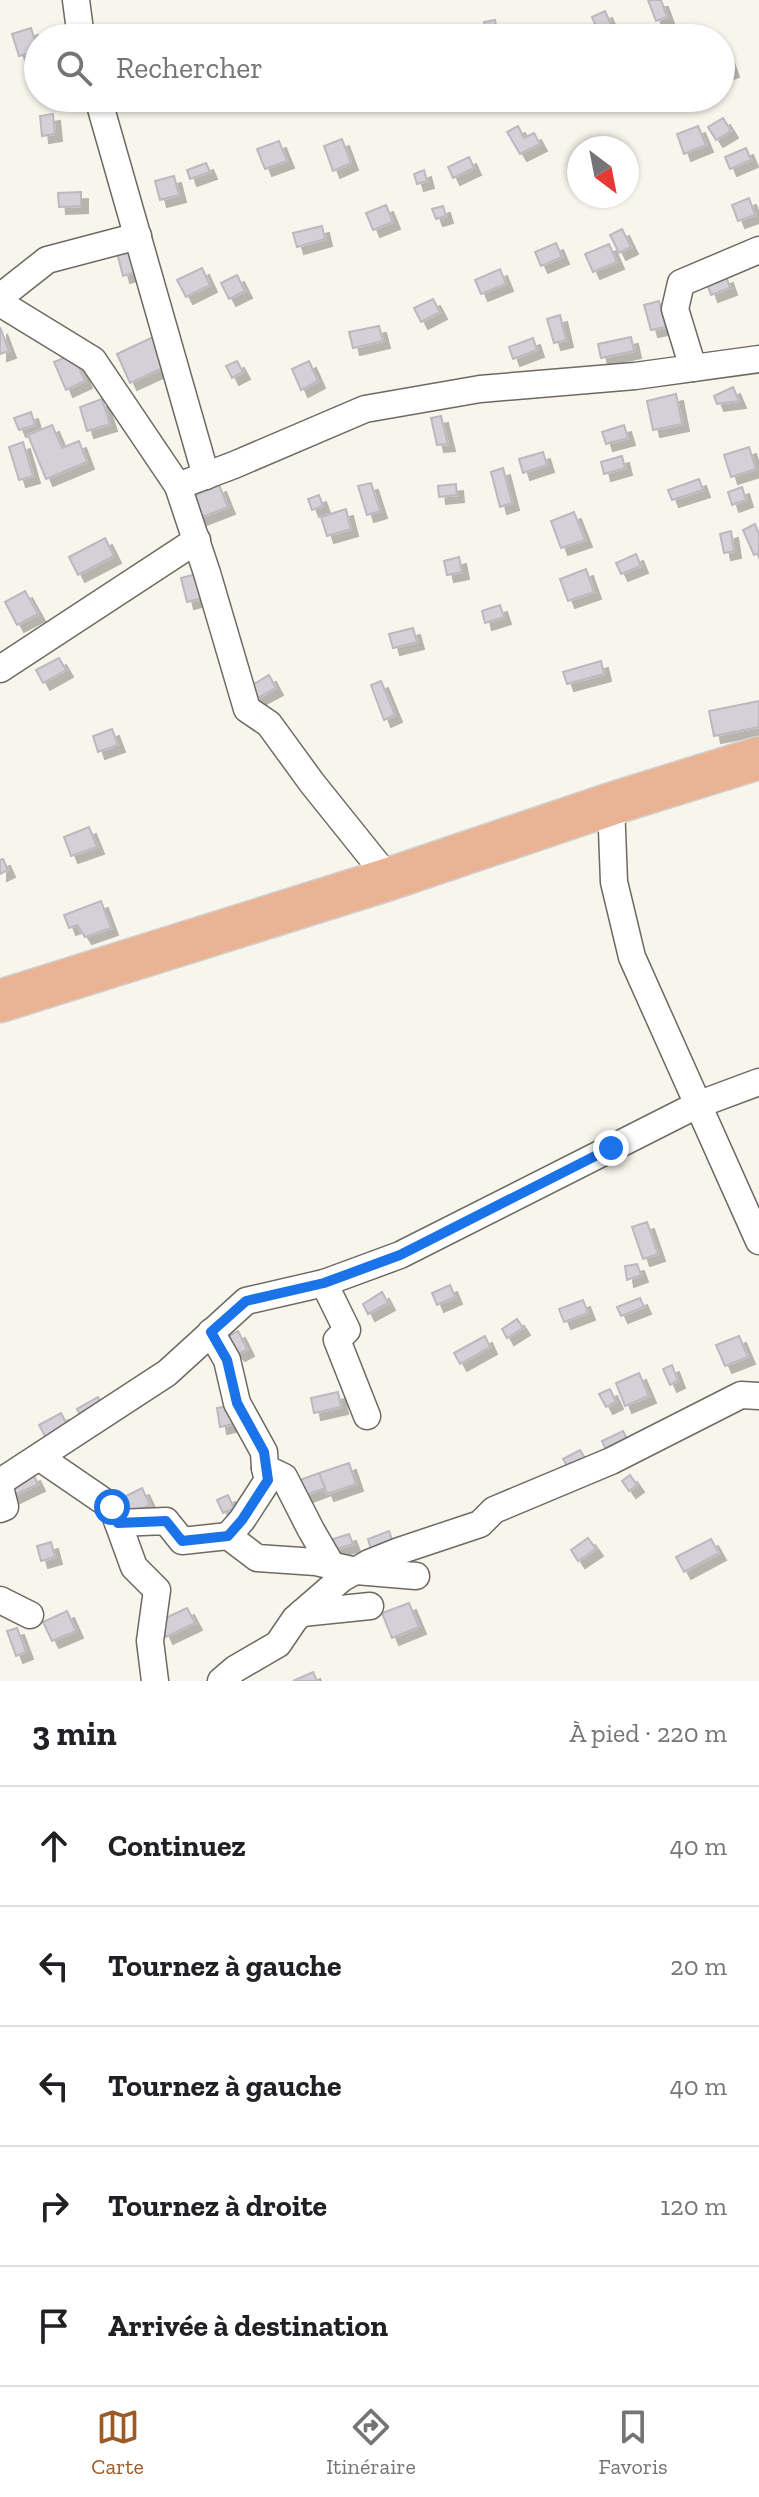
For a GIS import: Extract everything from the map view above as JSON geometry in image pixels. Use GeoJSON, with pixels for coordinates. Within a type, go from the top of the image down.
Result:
{"type":"FeatureCollection","features":[{"type":"Feature","properties":{"kind":"highway"},"geometry":{"type":"LineString","coordinates":[[0,1001],[389,879],[759,758]]}},
{"type":"Feature","properties":{"kind":"street"},"geometry":{"type":"LineString","coordinates":[[76,0],[79,24]]}},
{"type":"Feature","properties":{"kind":"street"},"geometry":{"type":"LineString","coordinates":[[102,112],[206,476]]}},
{"type":"Feature","properties":{"kind":"street"},"geometry":{"type":"LineString","coordinates":[[0,297],[47,260],[138,236]]}},
{"type":"Feature","properties":{"kind":"street"},"geometry":{"type":"LineString","coordinates":[[693,368],[675,309],[681,283],[759,250]]}},
{"type":"Feature","properties":{"kind":"street"},"geometry":{"type":"LineString","coordinates":[[0,303],[93,360],[178,486],[247,709],[269,724],[389,879]]}},
{"type":"Feature","properties":{"kind":"street"},"geometry":{"type":"LineString","coordinates":[[178,486],[365,409],[480,389],[635,376],[759,359]]}},
{"type":"Feature","properties":{"kind":"street"},"geometry":{"type":"LineString","coordinates":[[0,669],[197,540]]}},
{"type":"Feature","properties":{"kind":"street"},"geometry":{"type":"LineString","coordinates":[[611,804],[614,882],[632,957],[759,1241]]}},
{"type":"Feature","properties":{"kind":"street"},"geometry":{"type":"LineString","coordinates":[[0,1509],[5,1507],[0,1485],[167,1373],[246,1301],[324,1283],[400,1255],[697,1105],[759,1082]]}},
{"type":"Feature","properties":{"kind":"street"},"geometry":{"type":"LineString","coordinates":[[324,1283],[347,1330],[337,1340],[367,1416]]}},
{"type":"Feature","properties":{"kind":"street"},"geometry":{"type":"LineString","coordinates":[[118,1523],[166,1521],[182,1541],[228,1536],[268,1480],[264,1452],[237,1403],[227,1360],[211,1332]]}},
{"type":"Feature","properties":{"kind":"street"},"geometry":{"type":"LineString","coordinates":[[344,1568],[480,1524],[494,1510],[611,1461],[741,1395],[759,1396]]}},
{"type":"Feature","properties":{"kind":"street"},"geometry":{"type":"LineString","coordinates":[[39,1457],[112,1507],[134,1567],[157,1590],[150,1641],[155,1681]]}},
{"type":"Feature","properties":{"kind":"street"},"geometry":{"type":"LineString","coordinates":[[221,1681],[235,1669],[278,1644],[295,1619],[341,1579],[344,1568],[284,1477],[265,1468]]}},
{"type":"Feature","properties":{"kind":"street"},"geometry":{"type":"LineString","coordinates":[[228,1536],[257,1558],[316,1562],[416,1576]]}},
{"type":"Feature","properties":{"kind":"street"},"geometry":{"type":"LineString","coordinates":[[0,1600],[30,1615]]}},
{"type":"Feature","properties":{"kind":"street"},"geometry":{"type":"LineString","coordinates":[[302,1613],[370,1606]]}},
{"type":"Feature","properties":{"kind":"building"},"geometry":{"type":"Polygon","coordinates":[[[648,0],[661,0],[667,17],[656,21],[648,0]]]}},
{"type":"Feature","properties":{"kind":"building"},"geometry":{"type":"Polygon","coordinates":[[[605,11],[611,24],[595,24],[592,17],[605,11]]]}},
{"type":"Feature","properties":{"kind":"building"},"geometry":{"type":"Polygon","coordinates":[[[24,30],[24,55],[19,56],[12,34],[24,30]]]}},
{"type":"Feature","properties":{"kind":"building"},"geometry":{"type":"Polygon","coordinates":[[[53,114],[55,134],[42,136],[40,116],[53,114]]]}},
{"type":"Feature","properties":{"kind":"building"},"geometry":{"type":"Polygon","coordinates":[[[723,118],[731,131],[716,140],[708,127],[723,118]]]}},
{"type":"Feature","properties":{"kind":"building"},"geometry":{"type":"Polygon","coordinates":[[[518,126],[524,138],[534,133],[540,144],[520,154],[507,132],[518,126]]]}},
{"type":"Feature","properties":{"kind":"building"},"geometry":{"type":"Polygon","coordinates":[[[698,126],[706,145],[684,154],[677,134],[698,126]]]}},
{"type":"Feature","properties":{"kind":"building"},"geometry":{"type":"Polygon","coordinates":[[[342,139],[351,163],[333,171],[324,146],[342,139]]]}},
{"type":"Feature","properties":{"kind":"building"},"geometry":{"type":"Polygon","coordinates":[[[279,141],[287,161],[265,169],[257,149],[279,141]]]}},
{"type":"Feature","properties":{"kind":"building"},"geometry":{"type":"Polygon","coordinates":[[[746,148],[751,160],[730,169],[725,157],[746,148]]]}},
{"type":"Feature","properties":{"kind":"building"},"geometry":{"type":"Polygon","coordinates":[[[469,157],[474,168],[453,178],[448,167],[469,157]]]}},
{"type":"Feature","properties":{"kind":"building"},"geometry":{"type":"Polygon","coordinates":[[[206,163],[210,172],[190,179],[187,170],[206,163]]]}},
{"type":"Feature","properties":{"kind":"building"},"geometry":{"type":"Polygon","coordinates":[[[424,170],[427,181],[417,184],[414,174],[424,170]]]}},
{"type":"Feature","properties":{"kind":"building"},"geometry":{"type":"Polygon","coordinates":[[[174,176],[179,195],[160,200],[155,181],[174,176]]]}},
{"type":"Feature","properties":{"kind":"building"},"geometry":{"type":"Polygon","coordinates":[[[81,192],[81,206],[59,207],[58,193],[81,192]]]}},
{"type":"Feature","properties":{"kind":"building"},"geometry":{"type":"Polygon","coordinates":[[[749,198],[755,215],[738,221],[732,205],[749,198]]]}},
{"type":"Feature","properties":{"kind":"building"},"geometry":{"type":"Polygon","coordinates":[[[386,205],[393,222],[373,230],[366,213],[386,205]]]}},
{"type":"Feature","properties":{"kind":"building"},"geometry":{"type":"Polygon","coordinates":[[[443,206],[446,216],[436,219],[432,209],[443,206]]]}},
{"type":"Feature","properties":{"kind":"building"},"geometry":{"type":"Polygon","coordinates":[[[322,226],[325,239],[297,247],[293,233],[322,226]]]}},
{"type":"Feature","properties":{"kind":"building"},"geometry":{"type":"Polygon","coordinates":[[[622,229],[631,247],[619,253],[610,235],[622,229]]]}},
{"type":"Feature","properties":{"kind":"building"},"geometry":{"type":"Polygon","coordinates":[[[556,243],[562,257],[541,266],[535,252],[556,243]]]}},
{"type":"Feature","properties":{"kind":"building"},"geometry":{"type":"Polygon","coordinates":[[[609,244],[617,262],[593,272],[585,254],[609,244]]]}},
{"type":"Feature","properties":{"kind":"building"},"geometry":{"type":"Polygon","coordinates":[[[129,245],[136,272],[123,276],[116,249],[129,245]]]}},
{"type":"Feature","properties":{"kind":"building"},"geometry":{"type":"Polygon","coordinates":[[[202,268],[210,285],[186,297],[177,280],[202,268]]]}},
{"type":"Feature","properties":{"kind":"building"},"geometry":{"type":"Polygon","coordinates":[[[500,269],[506,284],[481,294],[475,280],[500,269]]]}},
{"type":"Feature","properties":{"kind":"building"},"geometry":{"type":"Polygon","coordinates":[[[237,275],[245,291],[229,299],[221,283],[237,275]]]}},
{"type":"Feature","properties":{"kind":"building"},"geometry":{"type":"Polygon","coordinates":[[[726,276],[730,288],[711,295],[707,283],[726,276]]]}},
{"type":"Feature","properties":{"kind":"building"},"geometry":{"type":"Polygon","coordinates":[[[433,299],[440,312],[421,322],[414,308],[433,299]]]}},
{"type":"Feature","properties":{"kind":"building"},"geometry":{"type":"Polygon","coordinates":[[[659,301],[666,327],[651,330],[644,305],[659,301]]]}},
{"type":"Feature","properties":{"kind":"building"},"geometry":{"type":"Polygon","coordinates":[[[560,315],[566,340],[554,343],[547,319],[560,315]]]}},
{"type":"Feature","properties":{"kind":"building"},"geometry":{"type":"Polygon","coordinates":[[[379,326],[383,341],[353,348],[349,332],[379,326]]]}},
{"type":"Feature","properties":{"kind":"building"},"geometry":{"type":"Polygon","coordinates":[[[0,327],[9,351],[0,354],[0,327]]]}},
{"type":"Feature","properties":{"kind":"building"},"geometry":{"type":"Polygon","coordinates":[[[153,337],[167,366],[130,383],[117,354],[153,337]]]}},
{"type":"Feature","properties":{"kind":"building"},"geometry":{"type":"Polygon","coordinates":[[[631,337],[634,351],[601,358],[598,344],[631,337]]]}},
{"type":"Feature","properties":{"kind":"building"},"geometry":{"type":"Polygon","coordinates":[[[533,338],[537,350],[513,359],[509,347],[533,338]]]}},
{"type":"Feature","properties":{"kind":"building"},"geometry":{"type":"Polygon","coordinates":[[[73,354],[85,381],[66,390],[54,362],[73,354]]]}},
{"type":"Feature","properties":{"kind":"building"},"geometry":{"type":"Polygon","coordinates":[[[237,361],[243,372],[232,378],[226,366],[237,361]]]}},
{"type":"Feature","properties":{"kind":"building"},"geometry":{"type":"Polygon","coordinates":[[[309,361],[318,381],[301,390],[292,369],[309,361]]]}},
{"type":"Feature","properties":{"kind":"building"},"geometry":{"type":"Polygon","coordinates":[[[733,387],[739,401],[717,404],[714,396],[733,387]]]}},
{"type":"Feature","properties":{"kind":"building"},"geometry":{"type":"Polygon","coordinates":[[[676,394],[682,424],[653,430],[647,401],[676,394]]]}},
{"type":"Feature","properties":{"kind":"building"},"geometry":{"type":"Polygon","coordinates":[[[102,399],[110,424],[87,431],[80,407],[102,399]]]}},
{"type":"Feature","properties":{"kind":"building"},"geometry":{"type":"Polygon","coordinates":[[[31,412],[35,425],[19,430],[14,418],[31,412]]]}},
{"type":"Feature","properties":{"kind":"building"},"geometry":{"type":"Polygon","coordinates":[[[441,416],[448,444],[437,445],[431,418],[441,416]]]}},
{"type":"Feature","properties":{"kind":"building"},"geometry":{"type":"Polygon","coordinates":[[[52,425],[62,448],[79,441],[87,462],[46,479],[28,435],[52,425]]]}},
{"type":"Feature","properties":{"kind":"building"},"geometry":{"type":"Polygon","coordinates":[[[624,425],[628,438],[606,444],[602,432],[624,425]]]}},
{"type":"Feature","properties":{"kind":"building"},"geometry":{"type":"Polygon","coordinates":[[[23,442],[33,476],[19,480],[9,447],[23,442]]]}},
{"type":"Feature","properties":{"kind":"building"},"geometry":{"type":"Polygon","coordinates":[[[749,447],[756,469],[731,477],[724,455],[749,447]]]}},
{"type":"Feature","properties":{"kind":"building"},"geometry":{"type":"Polygon","coordinates":[[[543,452],[547,465],[523,473],[519,459],[543,452]]]}},
{"type":"Feature","properties":{"kind":"building"},"geometry":{"type":"Polygon","coordinates":[[[622,456],[625,468],[604,474],[601,462],[622,456]]]}},
{"type":"Feature","properties":{"kind":"building"},"geometry":{"type":"Polygon","coordinates":[[[503,468],[512,503],[500,507],[491,472],[503,468]]]}},
{"type":"Feature","properties":{"kind":"building"},"geometry":{"type":"Polygon","coordinates":[[[699,479],[703,490],[672,500],[668,490],[699,479]]]}},
{"type":"Feature","properties":{"kind":"building"},"geometry":{"type":"Polygon","coordinates":[[[371,483],[380,511],[367,515],[358,486],[371,483]]]}},
{"type":"Feature","properties":{"kind":"building"},"geometry":{"type":"Polygon","coordinates":[[[456,484],[457,495],[439,497],[438,486],[456,484]]]}},
{"type":"Feature","properties":{"kind":"building"},"geometry":{"type":"Polygon","coordinates":[[[219,485],[228,507],[200,518],[191,497],[219,485]]]}},
{"type":"Feature","properties":{"kind":"building"},"geometry":{"type":"Polygon","coordinates":[[[742,487],[746,500],[732,505],[728,492],[742,487]]]}},
{"type":"Feature","properties":{"kind":"building"},"geometry":{"type":"Polygon","coordinates":[[[319,495],[323,506],[312,510],[308,499],[319,495]]]}},
{"type":"Feature","properties":{"kind":"building"},"geometry":{"type":"Polygon","coordinates":[[[346,509],[351,529],[327,536],[321,517],[346,509]]]}},
{"type":"Feature","properties":{"kind":"building"},"geometry":{"type":"Polygon","coordinates":[[[574,512],[585,540],[561,548],[551,521],[574,512]]]}},
{"type":"Feature","properties":{"kind":"building"},"geometry":{"type":"Polygon","coordinates":[[[755,524],[759,534],[759,553],[754,555],[743,530],[755,524]]]}},
{"type":"Feature","properties":{"kind":"building"},"geometry":{"type":"Polygon","coordinates":[[[731,531],[734,551],[724,553],[720,534],[731,531]]]}},
{"type":"Feature","properties":{"kind":"building"},"geometry":{"type":"Polygon","coordinates":[[[105,538],[114,556],[78,575],[69,557],[105,538]]]}},
{"type":"Feature","properties":{"kind":"building"},"geometry":{"type":"Polygon","coordinates":[[[636,554],[641,566],[621,574],[616,563],[636,554]]]}},
{"type":"Feature","properties":{"kind":"building"},"geometry":{"type":"Polygon","coordinates":[[[459,557],[462,572],[447,575],[444,561],[459,557]]]}},
{"type":"Feature","properties":{"kind":"building"},"geometry":{"type":"Polygon","coordinates":[[[586,569],[594,592],[568,601],[560,579],[586,569]]]}},
{"type":"Feature","properties":{"kind":"building"},"geometry":{"type":"Polygon","coordinates":[[[200,573],[206,597],[187,602],[181,578],[200,573]]]}},
{"type":"Feature","properties":{"kind":"building"},"geometry":{"type":"Polygon","coordinates":[[[25,591],[38,614],[17,625],[5,602],[25,591]]]}},
{"type":"Feature","properties":{"kind":"building"},"geometry":{"type":"Polygon","coordinates":[[[500,605],[504,617],[485,623],[482,611],[500,605]]]}},
{"type":"Feature","properties":{"kind":"building"},"geometry":{"type":"Polygon","coordinates":[[[413,628],[417,642],[393,648],[389,634],[413,628]]]}},
{"type":"Feature","properties":{"kind":"building"},"geometry":{"type":"Polygon","coordinates":[[[59,658],[66,670],[43,683],[36,670],[59,658]]]}},
{"type":"Feature","properties":{"kind":"building"},"geometry":{"type":"Polygon","coordinates":[[[601,661],[604,674],[567,684],[563,672],[601,661]]]}},
{"type":"Feature","properties":{"kind":"building"},"geometry":{"type":"Polygon","coordinates":[[[269,675],[276,688],[256,699],[249,687],[269,675]]]}},
{"type":"Feature","properties":{"kind":"building"},"geometry":{"type":"Polygon","coordinates":[[[381,681],[395,715],[384,720],[371,685],[381,681]]]}},
{"type":"Feature","properties":{"kind":"building"},"geometry":{"type":"Polygon","coordinates":[[[759,701],[759,727],[714,736],[709,711],[759,701]]]}},
{"type":"Feature","properties":{"kind":"building"},"geometry":{"type":"Polygon","coordinates":[[[112,729],[118,745],[98,752],[93,736],[112,729]]]}},
{"type":"Feature","properties":{"kind":"building"},"geometry":{"type":"Polygon","coordinates":[[[89,827],[97,847],[71,856],[64,837],[89,827]]]}},
{"type":"Feature","properties":{"kind":"building"},"geometry":{"type":"Polygon","coordinates":[[[3,859],[8,870],[0,874],[0,860],[3,859]]]}},
{"type":"Feature","properties":{"kind":"building"},"geometry":{"type":"Polygon","coordinates":[[[101,901],[111,928],[85,937],[77,925],[69,928],[64,915],[101,901]]]}},
{"type":"Feature","properties":{"kind":"building"},"geometry":{"type":"Polygon","coordinates":[[[647,1222],[658,1254],[643,1259],[632,1227],[647,1222]]]}},
{"type":"Feature","properties":{"kind":"building"},"geometry":{"type":"Polygon","coordinates":[[[637,1264],[641,1275],[627,1280],[625,1266],[637,1264]]]}},
{"type":"Feature","properties":{"kind":"building"},"geometry":{"type":"Polygon","coordinates":[[[450,1285],[455,1297],[437,1305],[432,1293],[450,1285]]]}},
{"type":"Feature","properties":{"kind":"building"},"geometry":{"type":"Polygon","coordinates":[[[382,1292],[388,1303],[368,1314],[363,1304],[382,1292]]]}},
{"type":"Feature","properties":{"kind":"building"},"geometry":{"type":"Polygon","coordinates":[[[640,1298],[644,1307],[621,1316],[617,1307],[640,1298]]]}},
{"type":"Feature","properties":{"kind":"building"},"geometry":{"type":"Polygon","coordinates":[[[583,1300],[588,1313],[564,1322],[559,1309],[583,1300]]]}},
{"type":"Feature","properties":{"kind":"building"},"geometry":{"type":"Polygon","coordinates":[[[517,1319],[523,1328],[507,1338],[502,1329],[517,1319]]]}},
{"type":"Feature","properties":{"kind":"building"},"geometry":{"type":"Polygon","coordinates":[[[238,1331],[247,1349],[238,1354],[224,1339],[238,1331]]]}},
{"type":"Feature","properties":{"kind":"building"},"geometry":{"type":"Polygon","coordinates":[[[485,1336],[490,1347],[460,1364],[454,1353],[485,1336]]]}},
{"type":"Feature","properties":{"kind":"building"},"geometry":{"type":"Polygon","coordinates":[[[739,1336],[748,1357],[725,1366],[716,1345],[739,1336]]]}},
{"type":"Feature","properties":{"kind":"building"},"geometry":{"type":"Polygon","coordinates":[[[672,1365],[678,1381],[670,1385],[663,1369],[672,1365]]]}},
{"type":"Feature","properties":{"kind":"building"},"geometry":{"type":"Polygon","coordinates":[[[639,1373],[649,1396],[625,1406],[616,1383],[639,1373]]]}},
{"type":"Feature","properties":{"kind":"building"},"geometry":{"type":"Polygon","coordinates":[[[610,1389],[616,1402],[606,1407],[599,1394],[610,1389]]]}},
{"type":"Feature","properties":{"kind":"building"},"geometry":{"type":"Polygon","coordinates":[[[338,1392],[341,1407],[314,1413],[311,1398],[338,1392]]]}},
{"type":"Feature","properties":{"kind":"building"},"geometry":{"type":"Polygon","coordinates":[[[98,1397],[104,1407],[82,1419],[77,1409],[98,1397]]]}},
{"type":"Feature","properties":{"kind":"building"},"geometry":{"type":"Polygon","coordinates":[[[229,1406],[233,1424],[220,1427],[217,1408],[229,1406]]]}},
{"type":"Feature","properties":{"kind":"building"},"geometry":{"type":"Polygon","coordinates":[[[61,1413],[70,1430],[48,1442],[39,1425],[61,1413]]]}},
{"type":"Feature","properties":{"kind":"building"},"geometry":{"type":"Polygon","coordinates":[[[623,1431],[629,1443],[608,1454],[602,1441],[623,1431]]]}},
{"type":"Feature","properties":{"kind":"building"},"geometry":{"type":"Polygon","coordinates":[[[580,1450],[586,1460],[569,1469],[563,1459],[580,1450]]]}},
{"type":"Feature","properties":{"kind":"building"},"geometry":{"type":"Polygon","coordinates":[[[349,1463],[356,1484],[327,1494],[319,1473],[349,1463]]]}},
{"type":"Feature","properties":{"kind":"building"},"geometry":{"type":"Polygon","coordinates":[[[319,1473],[325,1488],[298,1498],[292,1483],[319,1473]]]}},
{"type":"Feature","properties":{"kind":"building"},"geometry":{"type":"Polygon","coordinates":[[[33,1474],[38,1484],[11,1497],[6,1488],[33,1474]]]}},
{"type":"Feature","properties":{"kind":"building"},"geometry":{"type":"Polygon","coordinates":[[[630,1475],[637,1485],[629,1491],[622,1481],[630,1475]]]}},
{"type":"Feature","properties":{"kind":"building"},"geometry":{"type":"Polygon","coordinates":[[[142,1488],[150,1505],[130,1515],[122,1498],[142,1488]]]}},
{"type":"Feature","properties":{"kind":"building"},"geometry":{"type":"Polygon","coordinates":[[[228,1495],[234,1508],[223,1513],[217,1500],[228,1495]]]}},
{"type":"Feature","properties":{"kind":"building"},"geometry":{"type":"Polygon","coordinates":[[[389,1531],[393,1542],[371,1549],[368,1539],[389,1531]]]}},
{"type":"Feature","properties":{"kind":"building"},"geometry":{"type":"Polygon","coordinates":[[[349,1534],[353,1544],[327,1552],[324,1542],[349,1534]]]}},
{"type":"Feature","properties":{"kind":"building"},"geometry":{"type":"Polygon","coordinates":[[[588,1538],[596,1549],[578,1561],[571,1550],[588,1538]]]}},
{"type":"Feature","properties":{"kind":"building"},"geometry":{"type":"Polygon","coordinates":[[[711,1539],[719,1553],[684,1572],[676,1557],[711,1539]]]}},
{"type":"Feature","properties":{"kind":"building"},"geometry":{"type":"Polygon","coordinates":[[[51,1542],[55,1557],[41,1561],[37,1546],[51,1542]]]}},
{"type":"Feature","properties":{"kind":"building"},"geometry":{"type":"Polygon","coordinates":[[[409,1603],[419,1627],[392,1638],[382,1613],[409,1603]]]}},
{"type":"Feature","properties":{"kind":"building"},"geometry":{"type":"Polygon","coordinates":[[[187,1608],[195,1623],[166,1637],[159,1621],[187,1608]]]}},
{"type":"Feature","properties":{"kind":"building"},"geometry":{"type":"Polygon","coordinates":[[[67,1611],[76,1631],[52,1641],[43,1622],[67,1611]]]}},
{"type":"Feature","properties":{"kind":"building"},"geometry":{"type":"Polygon","coordinates":[[[17,1628],[26,1652],[16,1656],[7,1631],[17,1628]]]}},
{"type":"Feature","properties":{"kind":"building"},"geometry":{"type":"Polygon","coordinates":[[[313,1672],[317,1681],[293,1681],[313,1672]]]}},
{"type":"Feature","properties":{"kind":"route"},"geometry":{"type":"LineString","coordinates":[[112,1507],[118,1523],[166,1521],[182,1541],[228,1536],[268,1480],[264,1452],[237,1403],[227,1360],[211,1332],[246,1301],[324,1283],[400,1255],[611,1148]]}}]}
